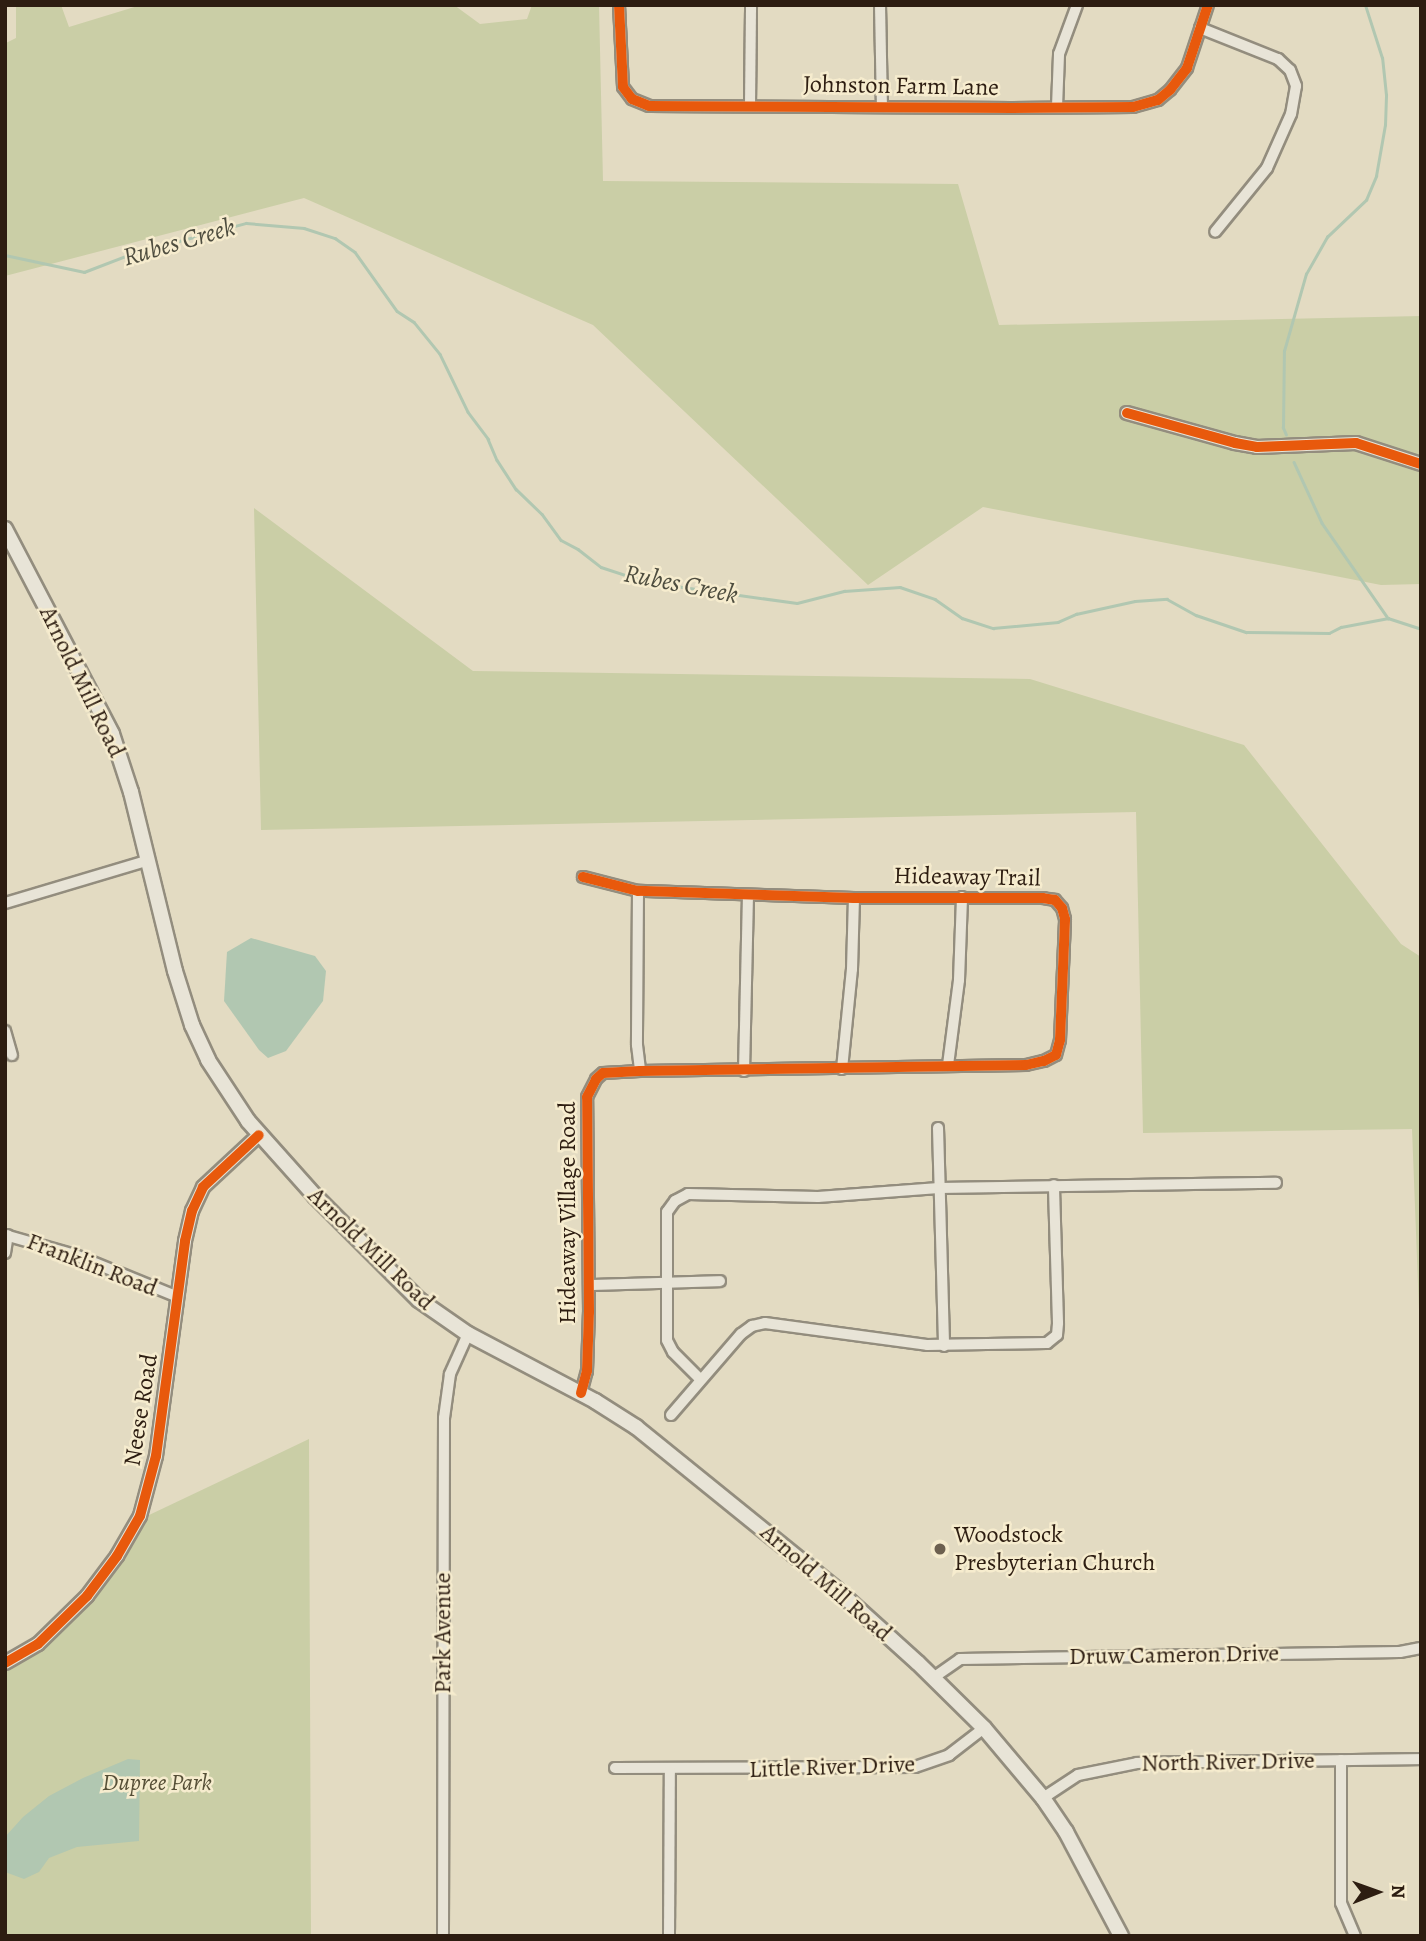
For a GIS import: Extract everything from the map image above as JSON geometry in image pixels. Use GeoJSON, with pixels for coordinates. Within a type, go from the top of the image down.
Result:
{"type":"FeatureCollection","features":[{"type":"Feature","properties":{"kind":"main road","name":"Arnold Mill Road"},"geometry":{"type":"LineString","coordinates":[[5,530],[112,734],[149,860],[175,971],[191,1025],[223,1085],[259,1135],[388,1271],[434,1312],[468,1334],[581,1393],[670,1452],[836,1589],[933,1678],[984,1728],[1043,1798],[1066,1832],[1121,1936]]}},
{"type":"Feature","properties":{"kind":"street","name":"Johnston Farm Lane"},"geometry":{"type":"LineString","coordinates":[[619,5],[623,87],[632,99],[649,106],[882,107],[1133,107],[1158,100],[1170,90],[1187,68],[1209,5]]}},
{"type":"Feature","properties":{"kind":"street"},"geometry":{"type":"LineString","coordinates":[[750,105],[751,5]]}},
{"type":"Feature","properties":{"kind":"street"},"geometry":{"type":"LineString","coordinates":[[880,5],[882,107]]}},
{"type":"Feature","properties":{"kind":"street"},"geometry":{"type":"LineString","coordinates":[[1058,107],[1059,54],[1077,5]]}},
{"type":"Feature","properties":{"kind":"street"},"geometry":{"type":"LineString","coordinates":[[1200,28],[1278,59],[1290,70],[1296,86],[1291,114],[1267,168],[1215,232]]}},
{"type":"Feature","properties":{"kind":"street"},"geometry":{"type":"LineString","coordinates":[[1127,413],[1257,447],[1356,443],[1421,464]]}},
{"type":"Feature","properties":{"kind":"street"},"geometry":{"type":"LineString","coordinates":[[5,903],[149,860]]}},
{"type":"Feature","properties":{"kind":"street","name":"Hideaway Trail"},"geometry":{"type":"LineString","coordinates":[[583,877],[638,891],[854,898],[1043,898],[1055,900],[1062,908],[1065,930],[1062,1021],[1056,1055],[1044,1060],[1026,1065],[744,1072],[640,1071]]}},
{"type":"Feature","properties":{"kind":"street"},"geometry":{"type":"LineString","coordinates":[[638,891],[637,1045],[640,1071]]}},
{"type":"Feature","properties":{"kind":"street"},"geometry":{"type":"LineString","coordinates":[[744,1072],[748,895]]}},
{"type":"Feature","properties":{"kind":"street"},"geometry":{"type":"LineString","coordinates":[[948,1065],[959,980],[962,897]]}},
{"type":"Feature","properties":{"kind":"street"},"geometry":{"type":"LineString","coordinates":[[842,1069],[852,969],[854,898]]}},
{"type":"Feature","properties":{"kind":"street"},"geometry":{"type":"LineString","coordinates":[[5,1031],[12,1055]]}},
{"type":"Feature","properties":{"kind":"street","name":"Hideaway Village Road"},"geometry":{"type":"LineString","coordinates":[[581,1393],[587,1371],[589,1284],[587,1097],[596,1079],[603,1073],[640,1071]]}},
{"type":"Feature","properties":{"kind":"street"},"geometry":{"type":"LineString","coordinates":[[938,1128],[944,1346]]}},
{"type":"Feature","properties":{"kind":"street","name":"Neese Road"},"geometry":{"type":"LineString","coordinates":[[5,1663],[38,1644],[88,1596],[117,1556],[140,1516],[156,1456],[189,1223],[203,1187],[259,1135]]}},
{"type":"Feature","properties":{"kind":"street"},"geometry":{"type":"LineString","coordinates":[[700,1379],[673,1352],[667,1340],[667,1212],[675,1201],[688,1194],[818,1196],[939,1188],[1276,1183]]}},
{"type":"Feature","properties":{"kind":"street"},"geometry":{"type":"LineString","coordinates":[[671,1415],[700,1379],[741,1334],[752,1326],[765,1324],[944,1346],[1046,1343],[1057,1335],[1054,1185]]}},
{"type":"Feature","properties":{"kind":"street"},"geometry":{"type":"LineString","coordinates":[[5,1253],[7,1235]]}},
{"type":"Feature","properties":{"kind":"street","name":"Franklin Road"},"geometry":{"type":"LineString","coordinates":[[7,1235],[75,1255],[177,1297]]}},
{"type":"Feature","properties":{"kind":"street"},"geometry":{"type":"LineString","coordinates":[[589,1284],[720,1281]]}},
{"type":"Feature","properties":{"kind":"street","name":"Park Avenue"},"geometry":{"type":"LineString","coordinates":[[443,1936],[444,1409],[450,1374],[468,1334]]}},
{"type":"Feature","properties":{"kind":"street","name":"Druw Cameron Drive"},"geometry":{"type":"LineString","coordinates":[[933,1678],[960,1659],[1387,1652],[1421,1648]]}},
{"type":"Feature","properties":{"kind":"street","name":"Little River Drive"},"geometry":{"type":"LineString","coordinates":[[615,1768],[670,1770],[915,1767],[949,1755],[984,1728]]}},
{"type":"Feature","properties":{"kind":"street","name":"North River Drive"},"geometry":{"type":"LineString","coordinates":[[1043,1798],[1078,1775],[1111,1766],[1421,1759]]}},
{"type":"Feature","properties":{"kind":"street"},"geometry":{"type":"LineString","coordinates":[[1341,1760],[1341,1903],[1355,1936]]}},
{"type":"Feature","properties":{"kind":"street"},"geometry":{"type":"LineString","coordinates":[[669,1936],[670,1770]]}},
{"type":"Feature","properties":{"kind":"green space"},"geometry":{"type":"Polygon","coordinates":[[[16,5],[61,5],[69,27],[141,5],[454,5],[480,24],[527,19],[532,5],[599,5],[603,181],[958,184],[999,325],[1421,316],[1421,584],[1381,585],[983,507],[868,585],[593,325],[304,198],[5,276],[6,43],[16,38],[16,5]]]}},
{"type":"Feature","properties":{"kind":"green space"},"geometry":{"type":"Polygon","coordinates":[[[254,508],[473,671],[1030,679],[1244,745],[1401,944],[1421,957],[1421,1362],[1412,1129],[1143,1133],[1136,812],[261,830],[254,508]]]}},
{"type":"Feature","properties":{"kind":"green space","name":"Dupree Park"},"geometry":{"type":"Polygon","coordinates":[[[309,1439],[311,1936],[5,1936],[5,1668],[35,1653],[89,1603],[121,1560],[147,1516],[309,1439]]]}},
{"type":"Feature","properties":{"kind":"shaded area"},"geometry":{"type":"Polygon","coordinates":[[[251,938],[315,956],[326,971],[323,1001],[286,1051],[268,1058],[259,1050],[224,1001],[227,952],[251,938]]]}},
{"type":"Feature","properties":{"kind":"shaded area"},"geometry":{"type":"Polygon","coordinates":[[[128,1759],[140,1760],[139,1841],[77,1847],[49,1858],[39,1872],[24,1879],[5,1872],[5,1837],[23,1817],[49,1796],[128,1759]]]}},
{"type":"Feature","properties":{"kind":"waterway"},"geometry":{"type":"LineString","coordinates":[[1286,435],[1283,428],[1284,351],[1306,274],[1327,237],[1366,200],[1376,176],[1385,125],[1386,95],[1382,58],[1365,5]]}},
{"type":"Feature","properties":{"kind":"waterway","name":"Rubes Creek"},"geometry":{"type":"LineString","coordinates":[[5,255],[84,272],[131,254],[246,223],[304,228],[335,238],[355,252],[397,311],[414,322],[440,354],[468,412],[488,439],[497,460],[516,489],[542,514],[561,540],[601,567],[647,582],[797,603],[844,591],[900,587],[935,599],[962,618],[993,628],[1058,622],[1076,614],[1135,601],[1167,599],[1196,615],[1246,632],[1329,633],[1341,627],[1388,618],[1421,629]]}},
{"type":"Feature","properties":{"kind":"waterway"},"geometry":{"type":"LineString","coordinates":[[1294,462],[1322,523],[1388,618]]}},
{"type":"Feature","properties":{"kind":"cycle path"},"geometry":{"type":"LineString","coordinates":[[619,5],[623,87],[632,99],[649,106],[1012,108],[1133,107],[1158,100],[1170,90],[1187,68],[1208,5]]}},
{"type":"Feature","properties":{"kind":"cycle path"},"geometry":{"type":"LineString","coordinates":[[1127,413],[1257,447],[1356,443],[1421,464]]}},
{"type":"Feature","properties":{"kind":"cycle path"},"geometry":{"type":"LineString","coordinates":[[581,1393],[587,1371],[589,1312],[587,1097],[596,1079],[603,1073],[640,1071],[1026,1065],[1044,1061],[1056,1055],[1060,1040],[1065,919],[1062,908],[1055,900],[1043,898],[854,898],[638,891],[583,877]]}},
{"type":"Feature","properties":{"kind":"cycle path"},"geometry":{"type":"LineString","coordinates":[[5,1663],[38,1644],[87,1596],[117,1556],[140,1516],[156,1456],[185,1241],[192,1211],[203,1187],[259,1135]]}},
{"type":"Feature","properties":{"kind":"place","name":"Woodstock Presbyterian Church"},"geometry":{"type":"Point","coordinates":[940,1549]}}]}
